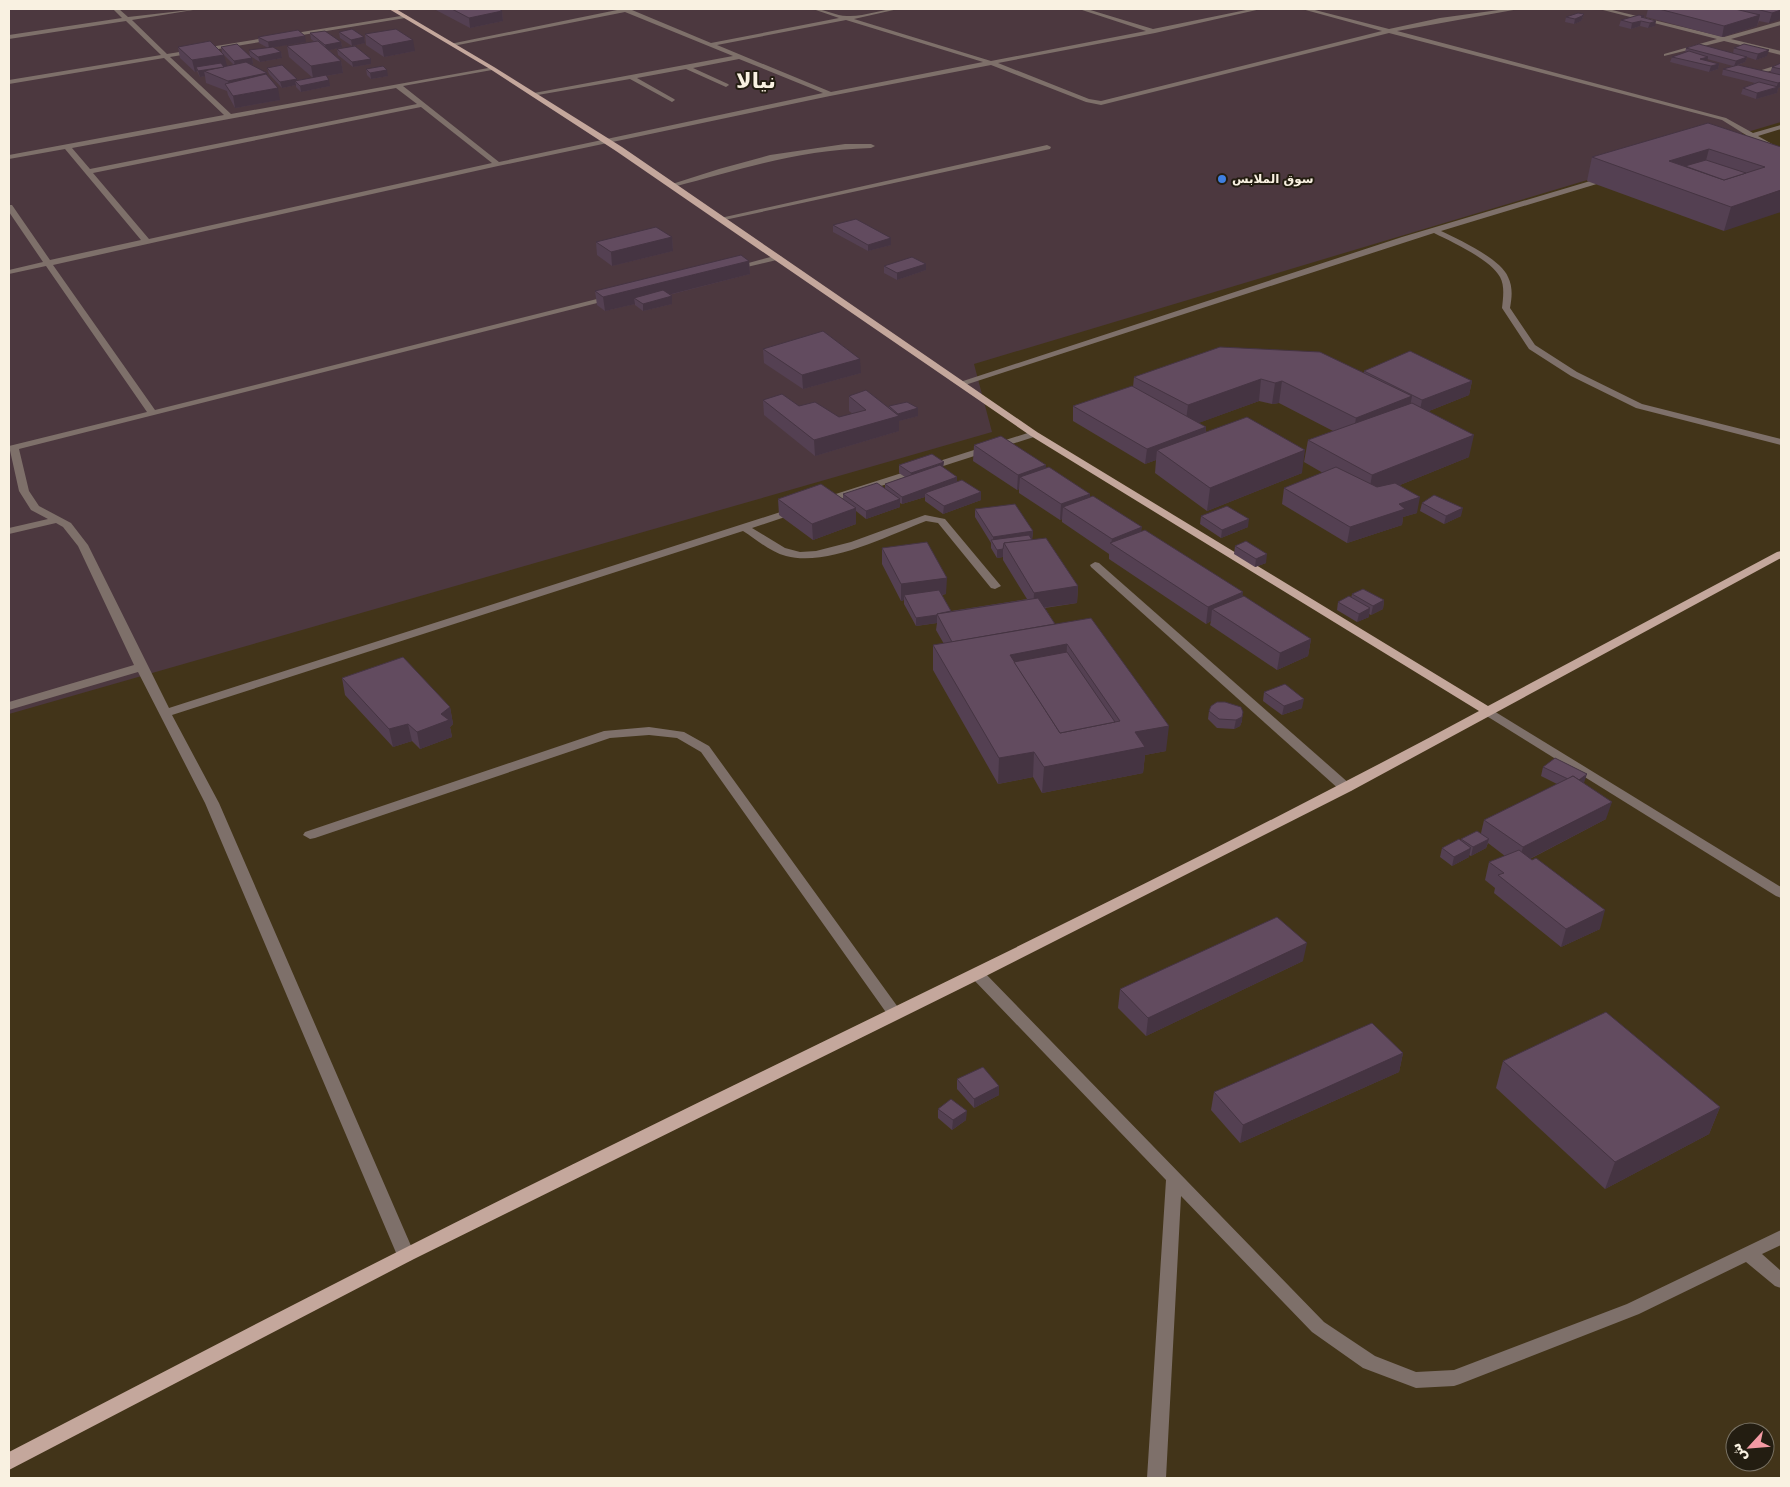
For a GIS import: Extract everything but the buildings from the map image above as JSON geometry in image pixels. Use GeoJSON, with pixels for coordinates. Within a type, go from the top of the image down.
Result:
{"type":"FeatureCollection","features":[{"type":"Feature","properties":{"kind":"main road"},"geometry":{"type":"LineString","coordinates":[[392,9],[492,68],[673,185],[1034,434],[1489,712]]}},
{"type":"Feature","properties":{"kind":"main road"},"geometry":{"type":"LineString","coordinates":[[9,1461],[406,1255],[977,974],[1346,788],[1781,554]]}},
{"type":"Feature","properties":{"kind":"street"},"geometry":{"type":"LineString","coordinates":[[116,9],[229,116]]}},
{"type":"Feature","properties":{"kind":"street"},"geometry":{"type":"LineString","coordinates":[[9,37],[196,9]]}},
{"type":"Feature","properties":{"kind":"street"},"geometry":{"type":"LineString","coordinates":[[453,44],[628,9],[830,94]]}},
{"type":"Feature","properties":{"kind":"street"},"geometry":{"type":"LineString","coordinates":[[816,9],[992,64],[1088,101],[1101,103],[1389,31],[1440,20],[1516,9]]}},
{"type":"Feature","properties":{"kind":"street"},"geometry":{"type":"LineString","coordinates":[[710,45],[895,9]]}},
{"type":"Feature","properties":{"kind":"street"},"geometry":{"type":"LineString","coordinates":[[1082,9],[1155,32]]}},
{"type":"Feature","properties":{"kind":"street"},"geometry":{"type":"LineString","coordinates":[[9,272],[606,141],[830,94],[1155,32],[1258,9]]}},
{"type":"Feature","properties":{"kind":"street"},"geometry":{"type":"LineString","coordinates":[[1305,9],[1699,111],[1724,119],[1781,151]]}},
{"type":"Feature","properties":{"kind":"street"},"geometry":{"type":"LineString","coordinates":[[1602,9],[1781,53]]}},
{"type":"Feature","properties":{"kind":"street"},"geometry":{"type":"LineString","coordinates":[[9,82],[405,16]]}},
{"type":"Feature","properties":{"kind":"street"},"geometry":{"type":"LineString","coordinates":[[1666,56],[1781,23]]}},
{"type":"Feature","properties":{"kind":"street"},"geometry":{"type":"LineString","coordinates":[[534,95],[740,57]]}},
{"type":"Feature","properties":{"kind":"street"},"geometry":{"type":"LineString","coordinates":[[1755,73],[1781,66]]}},
{"type":"Feature","properties":{"kind":"street"},"geometry":{"type":"LineString","coordinates":[[687,67],[726,85]]}},
{"type":"Feature","properties":{"kind":"street"},"geometry":{"type":"LineString","coordinates":[[9,157],[492,68]]}},
{"type":"Feature","properties":{"kind":"street"},"geometry":{"type":"LineString","coordinates":[[631,77],[672,100]]}},
{"type":"Feature","properties":{"kind":"street"},"geometry":{"type":"LineString","coordinates":[[397,85],[498,164]]}},
{"type":"Feature","properties":{"kind":"street"},"geometry":{"type":"LineString","coordinates":[[88,172],[422,105]]}},
{"type":"Feature","properties":{"kind":"street"},"geometry":{"type":"LineString","coordinates":[[1724,144],[1781,127]]}},
{"type":"Feature","properties":{"kind":"street"},"geometry":{"type":"LineString","coordinates":[[67,146],[147,242]]}},
{"type":"Feature","properties":{"kind":"street"},"geometry":{"type":"LineString","coordinates":[[673,185],[764,158],[816,149],[870,146]]}},
{"type":"Feature","properties":{"kind":"street"},"geometry":{"type":"LineString","coordinates":[[720,219],[1047,147]]}},
{"type":"Feature","properties":{"kind":"street"},"geometry":{"type":"LineString","coordinates":[[962,383],[1434,230],[1621,174]]}},
{"type":"Feature","properties":{"kind":"street"},"geometry":{"type":"LineString","coordinates":[[9,207],[153,413]]}},
{"type":"Feature","properties":{"kind":"street"},"geometry":{"type":"LineString","coordinates":[[1434,230],[1472,249],[1504,276],[1508,291],[1506,308],[1532,347],[1574,374],[1639,406],[1781,442]]}},
{"type":"Feature","properties":{"kind":"street"},"geometry":{"type":"LineString","coordinates":[[720,271],[778,257]]}},
{"type":"Feature","properties":{"kind":"street"},"geometry":{"type":"LineString","coordinates":[[406,1255],[212,803],[142,667],[83,545],[67,525],[35,508],[24,491],[11,448],[624,295]]}},
{"type":"Feature","properties":{"kind":"street"},"geometry":{"type":"LineString","coordinates":[[166,713],[1034,434]]}},
{"type":"Feature","properties":{"kind":"street"},"geometry":{"type":"LineString","coordinates":[[744,527],[788,553],[804,556],[826,554],[925,518],[934,518],[940,521],[995,586]]}},
{"type":"Feature","properties":{"kind":"street"},"geometry":{"type":"LineString","coordinates":[[9,531],[57,520]]}},
{"type":"Feature","properties":{"kind":"street"},"geometry":{"type":"LineString","coordinates":[[1095,565],[1346,788]]}},
{"type":"Feature","properties":{"kind":"street"},"geometry":{"type":"LineString","coordinates":[[9,706],[142,667]]}},
{"type":"Feature","properties":{"kind":"street"},"geometry":{"type":"LineString","coordinates":[[1489,712],[1781,893]]}},
{"type":"Feature","properties":{"kind":"street"},"geometry":{"type":"LineString","coordinates":[[310,835],[608,734],[649,731],[680,735],[705,749],[895,1014]]}},
{"type":"Feature","properties":{"kind":"street"},"geometry":{"type":"LineString","coordinates":[[977,974],[1318,1327],[1369,1362],[1416,1380],[1454,1378],[1633,1309],[1781,1238]]}},
{"type":"Feature","properties":{"kind":"street"},"geometry":{"type":"LineString","coordinates":[[1156,1478],[1174,1177]]}},
{"type":"Feature","properties":{"kind":"street"},"geometry":{"type":"LineString","coordinates":[[1748,1253],[1781,1282]]}},
{"type":"Feature","properties":{"kind":"shaded area"},"geometry":{"type":"Polygon","coordinates":[[[9,9],[1781,9],[1781,122],[974,364],[992,432],[9,714],[9,9]]]}},
{"type":"Feature","properties":{"kind":"place","name":"سوق الملابس"},"geometry":{"type":"Point","coordinates":[1222,179]}},
{"type":"Feature","properties":{"kind":"district","name":"نيالا"},"geometry":{"type":"Point","coordinates":[756,81]}}]}
